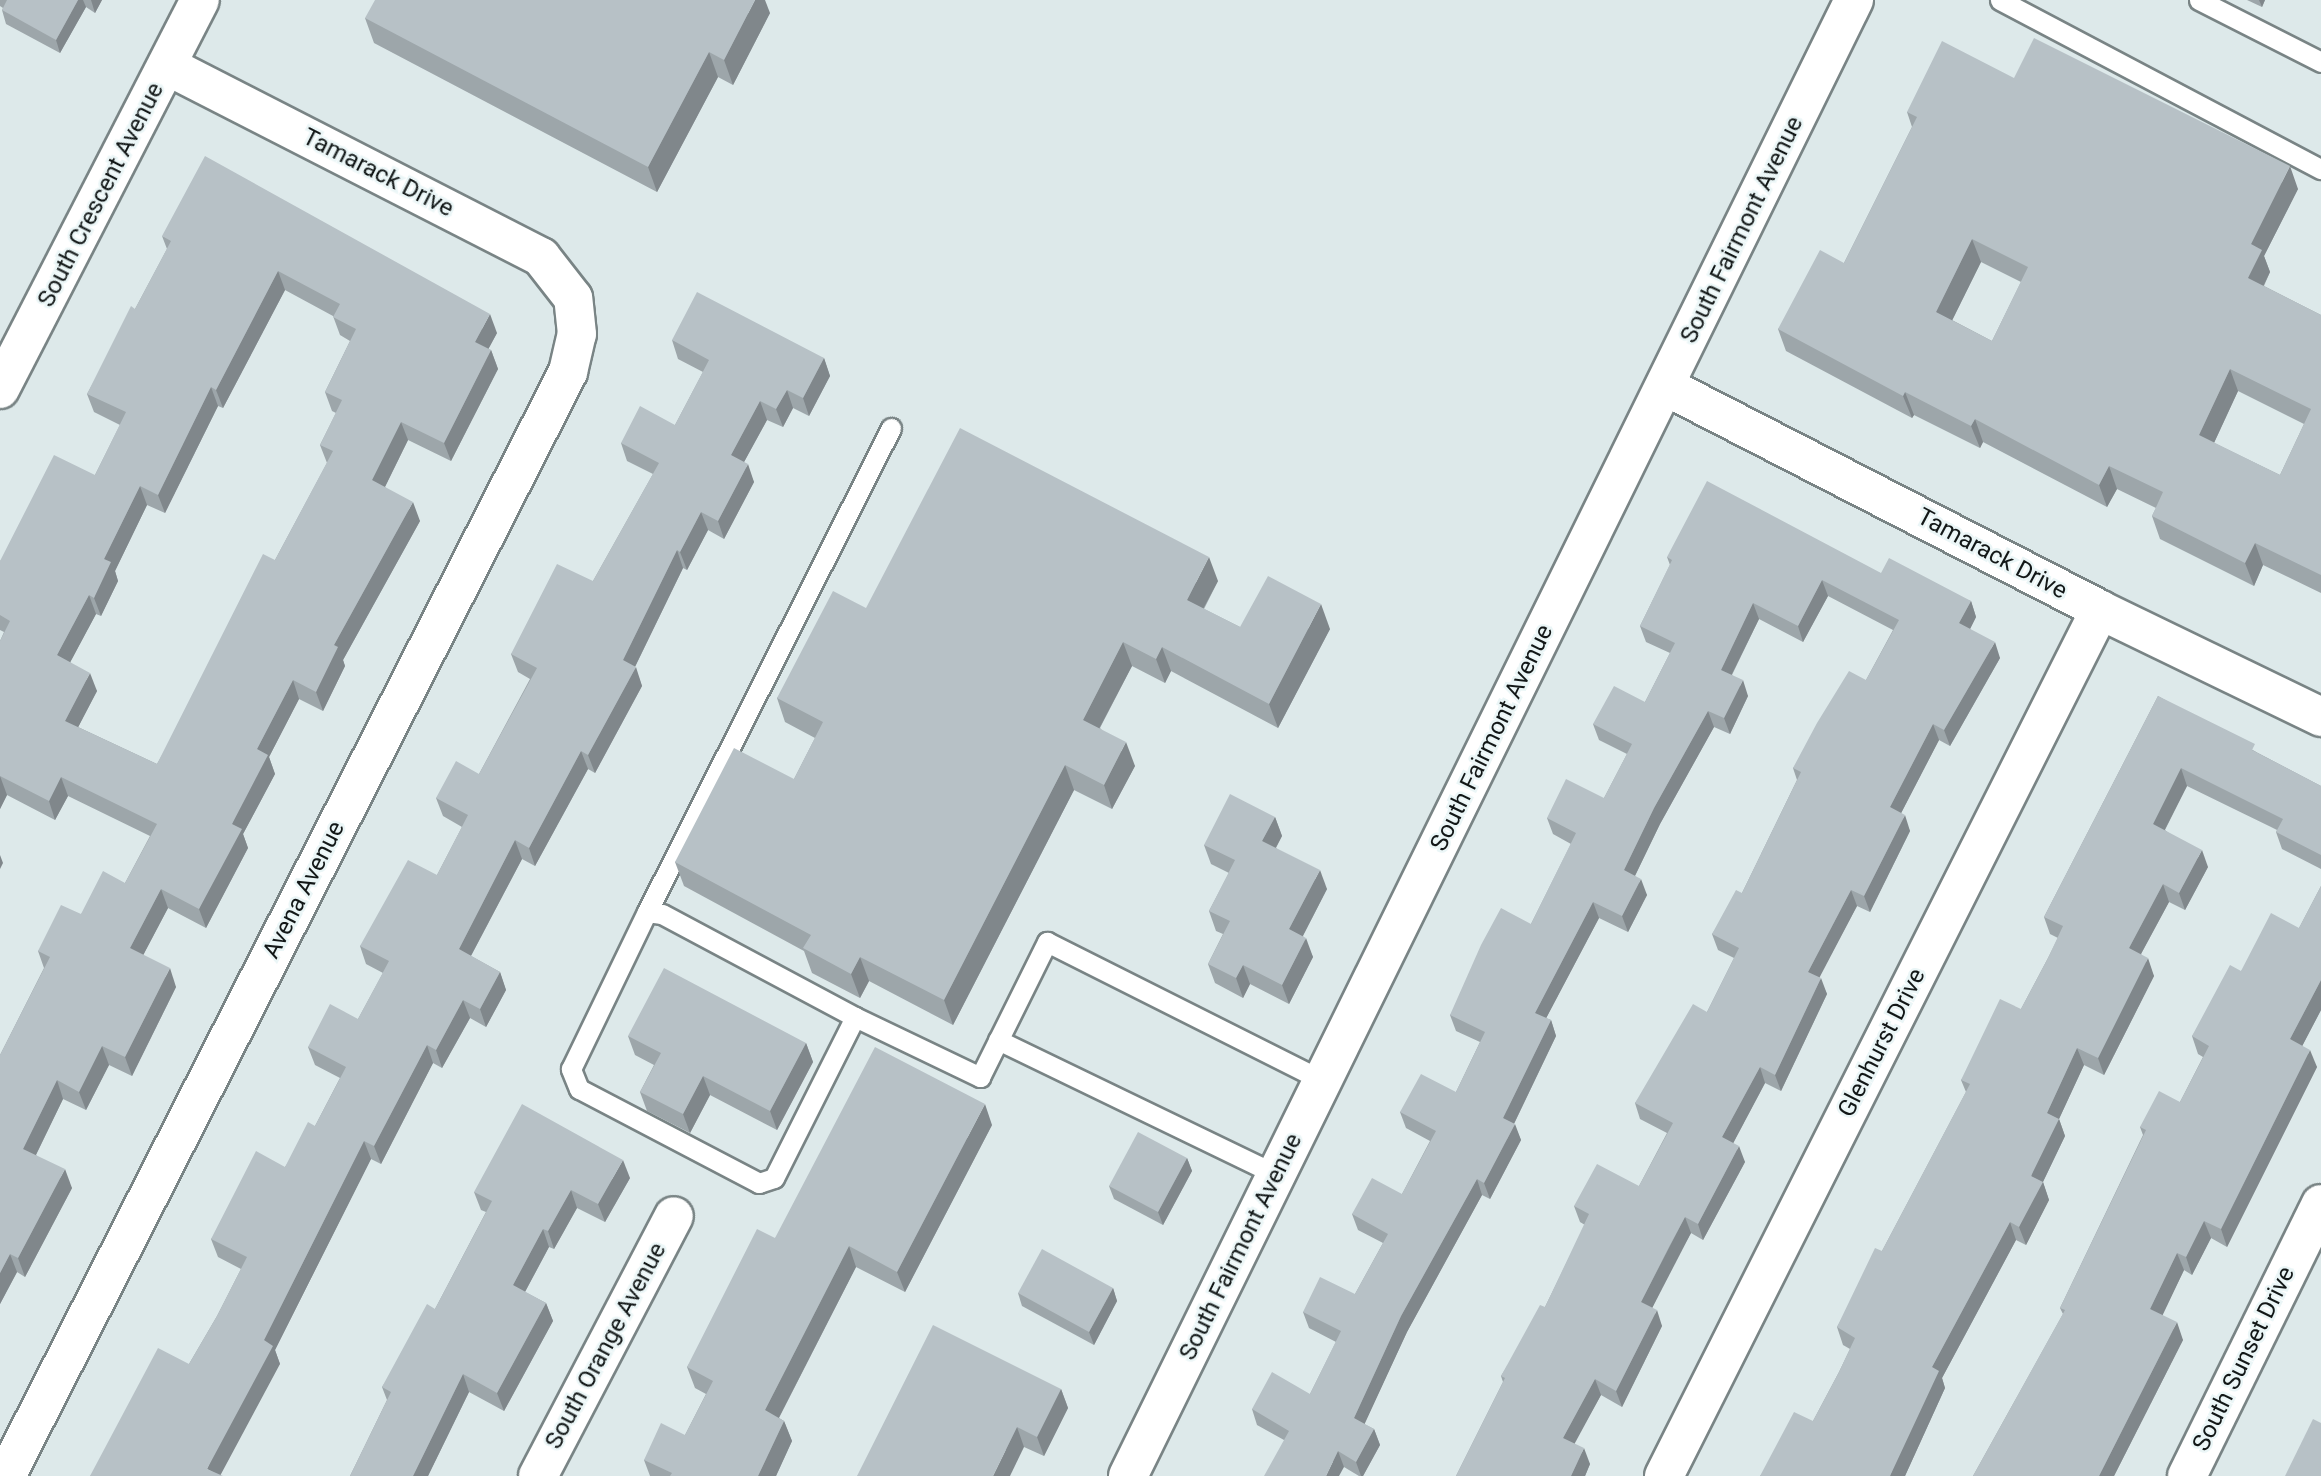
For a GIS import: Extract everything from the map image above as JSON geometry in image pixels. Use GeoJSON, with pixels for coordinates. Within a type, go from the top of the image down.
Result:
{"type":"FeatureCollection","features":[{"type":"Feature","properties":{"kind":"street","name":"South Crescent Avenue"},"geometry":{"type":"LineString","coordinates":[[4,370],[168,66],[200,0]]}},
{"type":"Feature","properties":{"kind":"street","name":"South Fairmont Avenue"},"geometry":{"type":"LineString","coordinates":[[1128,1476],[1854,0]]}},
{"type":"Feature","properties":{"kind":"street","name":"Tamarack Drive"},"geometry":{"type":"LineString","coordinates":[[168,66],[541,257],[573,298]]}},
{"type":"Feature","properties":{"kind":"street","name":"Avena Avenue"},"geometry":{"type":"LineString","coordinates":[[6,1476],[568,372],[577,334],[573,298]]}},
{"type":"Feature","properties":{"kind":"street","name":"Tamarack Drive"},"geometry":{"type":"LineString","coordinates":[[1665,386],[2100,610],[2321,716]]}},
{"type":"Feature","properties":{"kind":"street","name":"Glenhurst Drive"},"geometry":{"type":"LineString","coordinates":[[1664,1476],[2100,610]]}},
{"type":"Feature","properties":{"kind":"street","name":"South Sunset Drive"},"geometry":{"type":"LineString","coordinates":[[2187,1476],[2321,1204]]}},
{"type":"Feature","properties":{"kind":"street","name":"South Orange Avenue"},"geometry":{"type":"LineString","coordinates":[[538,1476],[674,1216]]}},
{"type":"Feature","properties":{"kind":"lane"},"geometry":{"type":"LineString","coordinates":[[2000,0],[2321,169]]}},
{"type":"Feature","properties":{"kind":"lane"},"geometry":{"type":"LineString","coordinates":[[2199,0],[2321,62]]}},
{"type":"Feature","properties":{"kind":"lane"},"geometry":{"type":"LineString","coordinates":[[855,1017],[774,1178],[759,1183],[579,1089],[571,1069],[647,912],[891,428]]}},
{"type":"Feature","properties":{"kind":"lane"},"geometry":{"type":"LineString","coordinates":[[647,912],[662,914],[855,1017],[980,1077],[1047,942],[1323,1081]]}},
{"type":"Feature","properties":{"kind":"lane"},"geometry":{"type":"LineString","coordinates":[[998,1040],[1277,1175]]}},
{"type":"Feature","properties":{"kind":"building"},"geometry":{"type":"Polygon","coordinates":[[[7,0],[78,0],[56,40],[2,10],[7,0]]]}},
{"type":"Feature","properties":{"kind":"building"},"geometry":{"type":"Polygon","coordinates":[[[375,0],[755,0],[724,60],[709,52],[648,167],[365,18],[375,0]]]}},
{"type":"Feature","properties":{"kind":"building"},"geometry":{"type":"Polygon","coordinates":[[[2034,38],[2290,166],[2251,244],[2262,250],[2248,278],[2321,315],[2321,575],[2255,543],[2245,563],[2152,516],[2163,492],[2109,466],[2099,485],[1975,419],[1971,426],[1905,392],[1903,396],[1778,329],[1820,250],[1844,263],[1917,117],[1907,112],[1942,41],[2014,78],[2034,38]],[[1972,239],[1936,312],[1992,341],[2028,267],[1972,239]],[[2230,369],[2199,435],[2280,475],[2311,409],[2230,369]]]}},
{"type":"Feature","properties":{"kind":"building"},"geometry":{"type":"Polygon","coordinates":[[[205,156],[490,314],[475,342],[491,350],[444,443],[401,422],[372,480],[413,502],[334,645],[338,647],[316,692],[293,680],[257,749],[268,755],[232,824],[242,829],[199,909],[161,889],[130,948],[170,968],[125,1057],[102,1046],[79,1092],[57,1080],[23,1149],[65,1169],[18,1258],[10,1254],[0,1273],[0,1055],[50,957],[38,951],[61,905],[81,914],[103,871],[125,883],[157,824],[61,777],[49,801],[0,776],[0,641],[10,621],[0,615],[0,561],[54,455],[95,475],[126,412],[87,394],[131,306],[135,309],[171,241],[162,236],[205,156]],[[278,271],[216,390],[211,387],[158,495],[140,486],[104,559],[111,562],[94,598],[89,595],[57,655],[90,673],[65,721],[157,764],[263,554],[275,560],[333,451],[320,445],[342,400],[325,392],[356,329],[333,317],[340,304],[278,271]]]}},
{"type":"Feature","properties":{"kind":"building"},"geometry":{"type":"Polygon","coordinates":[[[697,292],[824,358],[803,398],[787,390],[776,409],[760,401],[731,455],[748,464],[718,521],[701,512],[680,552],[677,550],[623,660],[636,667],[588,755],[581,751],[529,848],[515,840],[459,949],[500,972],[480,1009],[463,1000],[436,1050],[427,1045],[374,1146],[364,1141],[264,1340],[273,1346],[207,1469],[223,1476],[90,1476],[158,1348],[189,1364],[217,1316],[247,1257],[211,1239],[256,1151],[285,1167],[308,1122],[315,1126],[346,1067],[308,1047],[330,1004],[358,1019],[389,961],[360,946],[408,860],[437,875],[468,815],[436,798],[456,761],[479,774],[537,668],[511,654],[557,564],[593,581],[659,463],[621,443],[640,406],[675,425],[709,360],[672,340],[697,292]]]}},
{"type":"Feature","properties":{"kind":"building"},"geometry":{"type":"Polygon","coordinates":[[[960,428],[1209,557],[1187,600],[1240,627],[1268,576],[1321,604],[1269,704],[1162,647],[1156,659],[1123,642],[1083,720],[1126,742],[1104,785],[1065,765],[944,1000],[860,957],[851,974],[803,948],[811,935],[675,862],[734,748],[794,779],[823,722],[777,698],[833,591],[866,608],[960,428]]]}},
{"type":"Feature","properties":{"kind":"building"},"geometry":{"type":"Polygon","coordinates":[[[1707,481],[1881,573],[1889,558],[1971,601],[1959,623],[1995,642],[1944,730],[1933,724],[1890,807],[1905,815],[1864,896],[1851,890],[1808,972],[1821,978],[1775,1075],[1760,1067],[1722,1137],[1739,1146],[1698,1224],[1685,1217],[1641,1302],[1657,1310],[1616,1391],[1595,1379],[1563,1438],[1584,1448],[1571,1476],[1456,1476],[1505,1378],[1501,1376],[1540,1305],[1545,1307],[1589,1214],[1574,1206],[1597,1164],[1639,1186],[1673,1123],[1635,1103],[1693,1004],[1707,1012],[1739,948],[1712,934],[1736,890],[1742,893],[1801,772],[1793,768],[1817,723],[1849,671],[1866,680],[1899,620],[1822,580],[1798,626],[1753,603],[1721,670],[1743,680],[1724,718],[1708,711],[1654,808],[1624,870],[1641,879],[1622,916],[1593,902],[1535,1013],[1551,1020],[1503,1118],[1515,1124],[1484,1183],[1477,1179],[1401,1316],[1354,1418],[1374,1429],[1356,1462],[1338,1451],[1326,1476],[1264,1476],[1289,1431],[1252,1409],[1272,1372],[1310,1394],[1341,1331],[1303,1312],[1320,1277],[1355,1294],[1388,1234],[1352,1214],[1372,1178],[1402,1194],[1436,1131],[1400,1112],[1421,1074],[1456,1092],[1485,1032],[1450,1015],[1481,945],[1501,908],[1531,924],[1576,833],[1547,818],[1566,779],[1604,798],[1632,744],[1593,724],[1614,686],[1645,702],[1675,643],[1640,626],[1672,560],[1667,557],[1707,481]]]}},
{"type":"Feature","properties":{"kind":"building"},"geometry":{"type":"Polygon","coordinates":[[[2158,696],[2255,744],[2252,750],[2321,786],[2321,855],[2276,832],[2283,819],[2181,768],[2153,824],[2202,850],[2179,893],[2163,884],[2129,948],[2148,958],[2098,1058],[2077,1048],[2047,1113],[2059,1119],[2031,1176],[2043,1182],[2019,1227],[2010,1222],[1932,1367],[1939,1371],[1890,1476],[1760,1476],[1794,1412],[1813,1421],[1839,1372],[1855,1338],[1837,1327],[1875,1248],[1882,1251],[1970,1084],[1961,1080],[2000,999],[2021,1009],[2048,958],[2063,926],[2044,917],[2158,696]]]}},
{"type":"Feature","properties":{"kind":"building"},"geometry":{"type":"Polygon","coordinates":[[[1230,794],[1275,817],[1262,841],[1320,870],[1289,929],[1306,938],[1282,985],[1243,965],[1236,978],[1208,964],[1230,921],[1209,911],[1235,860],[1204,845],[1230,794]]]}},
{"type":"Feature","properties":{"kind":"building"},"geometry":{"type":"Polygon","coordinates":[[[2321,886],[2321,980],[2290,1039],[2310,1050],[2221,1229],[2204,1221],[2186,1257],[2177,1253],[2150,1309],[2177,1322],[2099,1476],[1973,1476],[2065,1310],[2060,1308],[2146,1130],[2140,1127],[2159,1091],[2180,1102],[2209,1046],[2192,1036],[2230,965],[2241,971],[2271,913],[2299,928],[2321,886]]]}},
{"type":"Feature","properties":{"kind":"building"},"geometry":{"type":"Polygon","coordinates":[[[664,968],[806,1043],[770,1111],[703,1076],[683,1114],[640,1092],[661,1053],[628,1036],[664,968]]]}},
{"type":"Feature","properties":{"kind":"building"},"geometry":{"type":"Polygon","coordinates":[[[875,1047],[985,1104],[897,1272],[849,1246],[765,1410],[784,1421],[758,1476],[670,1476],[672,1473],[644,1460],[661,1423],[685,1435],[713,1381],[687,1367],[757,1229],[775,1238],[875,1047]]]}},
{"type":"Feature","properties":{"kind":"building"},"geometry":{"type":"Polygon","coordinates":[[[522,1104],[623,1160],[598,1204],[571,1190],[548,1231],[543,1229],[513,1285],[546,1303],[497,1393],[463,1374],[413,1476],[350,1476],[391,1392],[382,1387],[427,1304],[435,1309],[492,1201],[474,1192],[522,1104]]]}},
{"type":"Feature","properties":{"kind":"building"},"geometry":{"type":"Polygon","coordinates":[[[1138,1132],[1187,1158],[1158,1212],[1109,1186],[1138,1132]]]}},
{"type":"Feature","properties":{"kind":"building"},"geometry":{"type":"Polygon","coordinates":[[[1042,1249],[1113,1288],[1089,1332],[1018,1293],[1042,1249]]]}},
{"type":"Feature","properties":{"kind":"building"},"geometry":{"type":"Polygon","coordinates":[[[933,1325],[1061,1389],[1037,1437],[1017,1427],[993,1476],[857,1476],[933,1325]]]}},
{"type":"Feature","properties":{"kind":"building"},"geometry":{"type":"Polygon","coordinates":[[[2313,1419],[2321,1423],[2321,1476],[2285,1476],[2313,1419]]]}}]}
